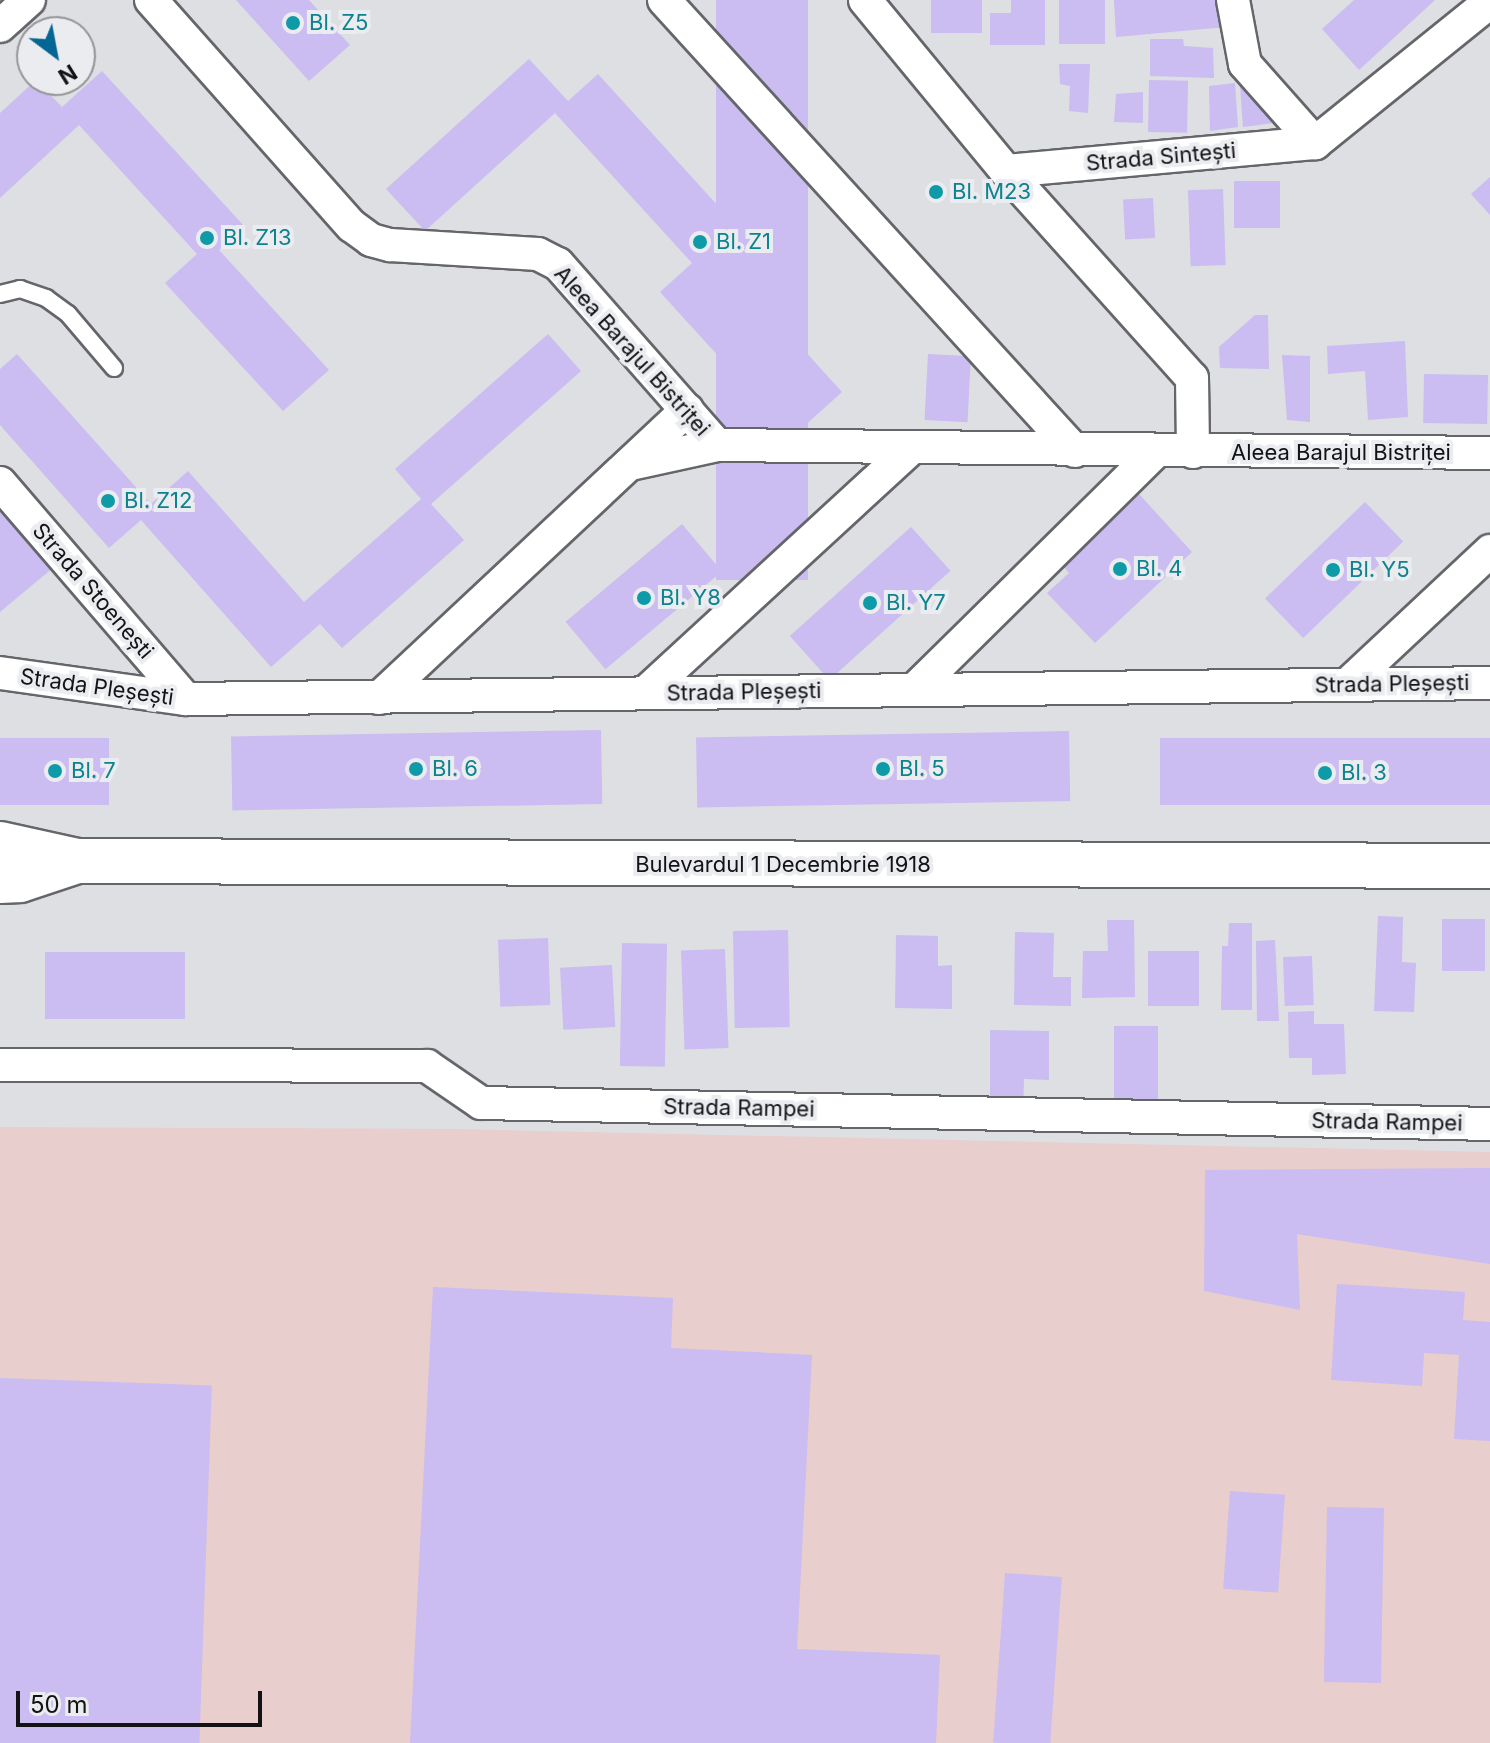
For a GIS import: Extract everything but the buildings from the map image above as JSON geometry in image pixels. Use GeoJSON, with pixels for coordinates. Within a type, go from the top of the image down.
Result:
{"type":"FeatureCollection","features":[{"type":"Feature","properties":{"kind":"main road","name":"Bulevardul 1 Decembrie 1918"},"geometry":{"type":"LineString","coordinates":[[0,844],[77,861],[1490,866]]}},
{"type":"Feature","properties":{"kind":"main road","name":"Bulevardul 1 Decembrie 1918"},"geometry":{"type":"LineString","coordinates":[[0,881],[77,861]]}},
{"type":"Feature","properties":{"kind":"street"},"geometry":{"type":"LineString","coordinates":[[0,26],[29,0]]}},
{"type":"Feature","properties":{"kind":"street","name":"Aleea Barajul Bistriței"},"geometry":{"type":"LineString","coordinates":[[151,0],[371,240],[538,254],[558,264],[717,445],[1155,452],[1490,453]]}},
{"type":"Feature","properties":{"kind":"street"},"geometry":{"type":"LineString","coordinates":[[664,0],[1075,451]]}},
{"type":"Feature","properties":{"kind":"street"},"geometry":{"type":"LineString","coordinates":[[865,0],[1006,171],[1192,378],[1193,452]]}},
{"type":"Feature","properties":{"kind":"street"},"geometry":{"type":"LineString","coordinates":[[1233,0],[1245,64],[1315,143],[1490,2]]}},
{"type":"Feature","properties":{"kind":"street","name":"Strada Sintești"},"geometry":{"type":"LineString","coordinates":[[1006,171],[1315,143]]}},
{"type":"Feature","properties":{"kind":"street"},"geometry":{"type":"LineString","coordinates":[[379,698],[687,410]]}},
{"type":"Feature","properties":{"kind":"street"},"geometry":{"type":"LineString","coordinates":[[630,464],[717,445]]}},
{"type":"Feature","properties":{"kind":"street"},"geometry":{"type":"LineString","coordinates":[[645,693],[911,448]]}},
{"type":"Feature","properties":{"kind":"street"},"geometry":{"type":"LineString","coordinates":[[914,690],[1155,452]]}},
{"type":"Feature","properties":{"kind":"street","name":"Strada Stoenești"},"geometry":{"type":"LineString","coordinates":[[0,483],[186,699]]}},
{"type":"Feature","properties":{"kind":"street"},"geometry":{"type":"LineString","coordinates":[[1348,684],[1490,551]]}},
{"type":"Feature","properties":{"kind":"street","name":"Strada Pleșești"},"geometry":{"type":"LineString","coordinates":[[0,673],[186,699],[1490,683]]}},
{"type":"Feature","properties":{"kind":"street","name":"Strada Rampei"},"geometry":{"type":"LineString","coordinates":[[0,1065],[427,1066],[481,1103],[1490,1124]]}},
{"type":"Feature","properties":{"kind":"lane"},"geometry":{"type":"LineString","coordinates":[[0,294],[20,289],[46,298],[68,314],[114,368]]}},
{"type":"Feature","properties":{"kind":"shaded area"},"geometry":{"type":"Polygon","coordinates":[[[0,1127],[453,1129],[1490,1152],[1490,1743],[0,1743],[0,1127]]]}},
{"type":"Feature","properties":{"kind":"place","name":"Bl. Z5"},"geometry":{"type":"Point","coordinates":[293,23]}},
{"type":"Feature","properties":{"kind":"place","name":"Bl. M23"},"geometry":{"type":"Point","coordinates":[936,192]}},
{"type":"Feature","properties":{"kind":"place","name":"Bl. Z13"},"geometry":{"type":"Point","coordinates":[207,238]}},
{"type":"Feature","properties":{"kind":"place","name":"Bl. Z1"},"geometry":{"type":"Point","coordinates":[700,242]}},
{"type":"Feature","properties":{"kind":"place","name":"Bl. Z12"},"geometry":{"type":"Point","coordinates":[108,501]}},
{"type":"Feature","properties":{"kind":"place","name":"Bl. 4"},"geometry":{"type":"Point","coordinates":[1120,569]}},
{"type":"Feature","properties":{"kind":"place","name":"Bl. Y5"},"geometry":{"type":"Point","coordinates":[1333,570]}},
{"type":"Feature","properties":{"kind":"place","name":"Bl. Y8"},"geometry":{"type":"Point","coordinates":[644,598]}},
{"type":"Feature","properties":{"kind":"place","name":"Bl. Y7"},"geometry":{"type":"Point","coordinates":[870,603]}},
{"type":"Feature","properties":{"kind":"place","name":"Bl. 6"},"geometry":{"type":"Point","coordinates":[416,769]}},
{"type":"Feature","properties":{"kind":"place","name":"Bl. 5"},"geometry":{"type":"Point","coordinates":[883,769]}},
{"type":"Feature","properties":{"kind":"place","name":"Bl. 7"},"geometry":{"type":"Point","coordinates":[55,771]}},
{"type":"Feature","properties":{"kind":"place","name":"Bl. 3"},"geometry":{"type":"Point","coordinates":[1325,773]}}]}
